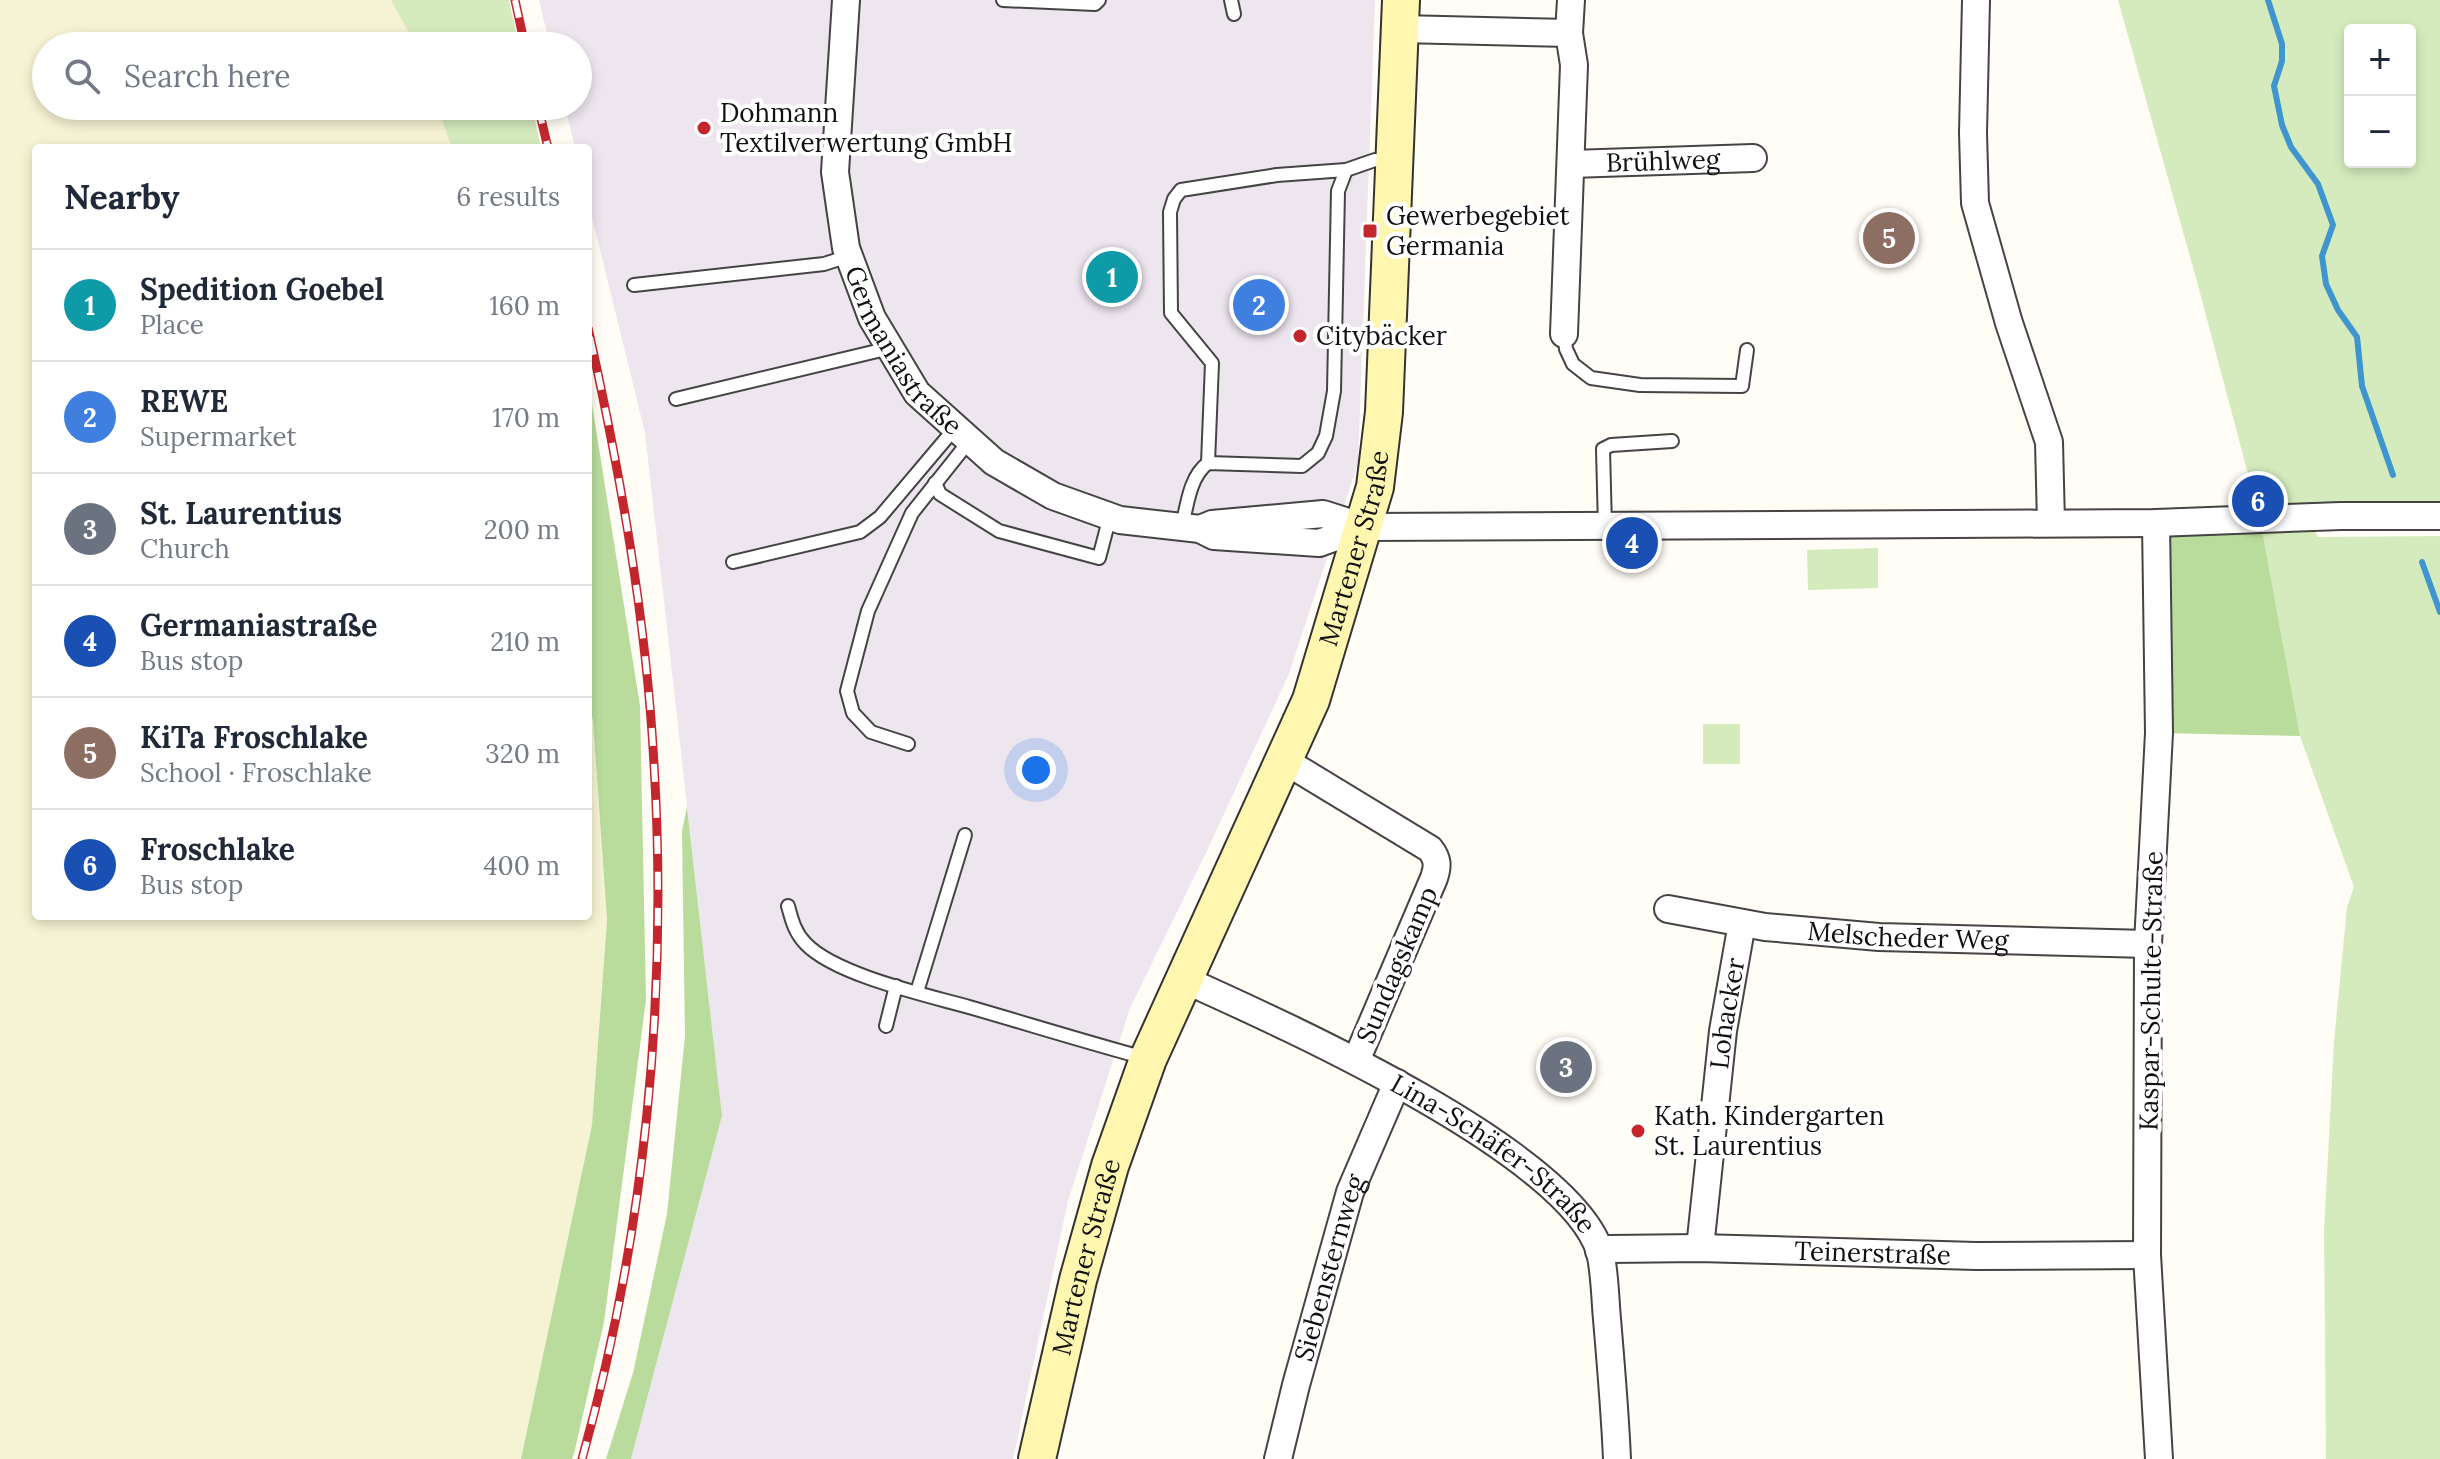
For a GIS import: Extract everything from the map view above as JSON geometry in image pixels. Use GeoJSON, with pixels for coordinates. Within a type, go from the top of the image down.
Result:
{"type":"FeatureCollection","features":[{"type":"Feature","properties":{"kind":"street","name":"Germaniastraße"},"geometry":{"type":"LineString","coordinates":[[846,0],[835,172],[849,256],[872,318],[917,393],[994,462],[1053,496],[1110,516],[1191,528],[1214,536],[1319,543],[1364,527],[2156,523],[2341,516],[2440,516]]}},
{"type":"Feature","properties":{"kind":"street","name":"Brühlweg"},"geometry":{"type":"LineString","coordinates":[[1564,334],[1574,65],[1569,33],[1571,0]]}},
{"type":"Feature","properties":{"kind":"street"},"geometry":{"type":"LineString","coordinates":[[1976,0],[1975,203],[2009,323],[2049,442],[2051,523]]}},
{"type":"Feature","properties":{"kind":"street"},"geometry":{"type":"LineString","coordinates":[[1401,14],[1569,33]]}},
{"type":"Feature","properties":{"kind":"street","name":"Martener Straße"},"geometry":{"type":"LineString","coordinates":[[1037,1459],[1078,1280],[1110,1166],[1148,1059],[1311,700],[1375,487],[1384,412],[1401,14]]}},
{"type":"Feature","properties":{"kind":"street","name":"Brühlweg"},"geometry":{"type":"LineString","coordinates":[[1571,164],[1753,158]]}},
{"type":"Feature","properties":{"kind":"street","name":"Kaspar-Schulte-Straße"},"geometry":{"type":"LineString","coordinates":[[2156,523],[2159,733],[2148,944],[2147,1255],[2159,1459]]}},
{"type":"Feature","properties":{"kind":"street","name":"Sundagskamp"},"geometry":{"type":"LineString","coordinates":[[1285,761],[1430,849],[1436,856],[1434,878],[1356,1061]]}},
{"type":"Feature","properties":{"kind":"street","name":"Melscheder Weg"},"geometry":{"type":"LineString","coordinates":[[1668,909],[1765,927],[1879,937],[2148,944]]}},
{"type":"Feature","properties":{"kind":"street","name":"Lohacker"},"geometry":{"type":"LineString","coordinates":[[1700,1248],[1723,1031],[1742,923]]}},
{"type":"Feature","properties":{"kind":"street","name":"Lina-Schäfer-Straße"},"geometry":{"type":"LineString","coordinates":[[1183,979],[1397,1083],[1526,1166],[1563,1196],[1599,1251],[1617,1459]]}},
{"type":"Feature","properties":{"kind":"street","name":"Siebensternweg"},"geometry":{"type":"LineString","coordinates":[[1278,1459],[1350,1192],[1397,1083]]}},
{"type":"Feature","properties":{"kind":"street","name":"Teinerstraße"},"geometry":{"type":"LineString","coordinates":[[1599,1251],[1700,1248],[1987,1256],[2147,1255]]}},
{"type":"Feature","properties":{"kind":"lane"},"geometry":{"type":"LineString","coordinates":[[1003,0],[1095,4],[1099,0]]}},
{"type":"Feature","properties":{"kind":"lane"},"geometry":{"type":"LineString","coordinates":[[1231,0],[1234,14]]}},
{"type":"Feature","properties":{"kind":"lane"},"geometry":{"type":"LineString","coordinates":[[1208,463],[1212,363],[1171,313],[1170,212],[1174,199],[1181,190],[1277,175],[1346,170],[1375,160],[1396,161]]}},
{"type":"Feature","properties":{"kind":"lane"},"geometry":{"type":"LineString","coordinates":[[1191,528],[1189,497],[1199,469],[1208,463],[1302,466],[1318,453],[1326,436],[1334,391],[1338,191],[1346,170]]}},
{"type":"Feature","properties":{"kind":"lane"},"geometry":{"type":"LineString","coordinates":[[634,285],[824,264],[849,256]]}},
{"type":"Feature","properties":{"kind":"lane"},"geometry":{"type":"LineString","coordinates":[[1564,334],[1573,364],[1591,378],[1640,385],[1742,386],[1747,350]]}},
{"type":"Feature","properties":{"kind":"lane"},"geometry":{"type":"LineString","coordinates":[[676,399],[890,348]]}},
{"type":"Feature","properties":{"kind":"lane"},"geometry":{"type":"LineString","coordinates":[[908,744],[871,732],[853,713],[847,691],[868,611],[912,513],[935,483],[963,434]]}},
{"type":"Feature","properties":{"kind":"lane"},"geometry":{"type":"LineString","coordinates":[[733,562],[860,532],[880,517],[963,434]]}},
{"type":"Feature","properties":{"kind":"lane"},"geometry":{"type":"LineString","coordinates":[[1605,527],[1603,449],[1611,445],[1672,441]]}},
{"type":"Feature","properties":{"kind":"lane"},"geometry":{"type":"LineString","coordinates":[[935,483],[940,494],[999,531],[1099,558],[1110,516]]}},
{"type":"Feature","properties":{"kind":"lane"},"geometry":{"type":"LineString","coordinates":[[917,992],[965,835]]}},
{"type":"Feature","properties":{"kind":"lane"},"geometry":{"type":"LineString","coordinates":[[788,906],[794,929],[806,945],[823,958],[896,986],[1148,1059]]}},
{"type":"Feature","properties":{"kind":"lane"},"geometry":{"type":"LineString","coordinates":[[886,1026],[896,986]]}},
{"type":"Feature","properties":{"kind":"shaded area"},"geometry":{"type":"Polygon","coordinates":[[[0,0],[391,0],[409,32],[32,32],[32,120],[442,120],[451,144],[32,144],[32,920],[592,920],[592,717],[607,920],[592,1125],[521,1459],[0,1459],[0,0]]]}},
{"type":"Feature","properties":{"kind":"shaded area"},"geometry":{"type":"Polygon","coordinates":[[[539,0],[1375,0],[1358,463],[1289,674],[1130,1008],[1068,1201],[1013,1459],[631,1459],[722,1116],[645,433],[592,217],[592,144],[574,144],[568,120],[592,120],[592,32],[547,32],[539,0]]]}},
{"type":"Feature","properties":{"kind":"green space"},"geometry":{"type":"Polygon","coordinates":[[[391,0],[509,0],[516,32],[408,32],[391,0]]]}},
{"type":"Feature","properties":{"kind":"green space"},"geometry":{"type":"Polygon","coordinates":[[[2118,0],[2440,0],[2440,516],[2309,519],[2318,537],[2440,536],[2440,1459],[2326,1459],[2324,1231],[2334,1042],[2347,907],[2354,887],[2300,736],[2260,519],[2118,0]]]}},
{"type":"Feature","properties":{"kind":"green space"},"geometry":{"type":"Polygon","coordinates":[[[442,120],[535,120],[540,144],[451,144],[442,120]]]}},
{"type":"Feature","properties":{"kind":"green space"},"geometry":{"type":"Polygon","coordinates":[[[592,404],[640,706],[646,1000],[604,1322],[574,1454],[572,1459],[521,1459],[592,1125],[607,920],[593,721],[592,404]]]}},
{"type":"Feature","properties":{"kind":"green space"},"geometry":{"type":"Polygon","coordinates":[[[2260,519],[2300,736],[2159,733],[2156,523],[2260,519]]]}},
{"type":"Feature","properties":{"kind":"green space"},"geometry":{"type":"Polygon","coordinates":[[[1878,548],[1878,588],[1808,590],[1807,550],[1878,548]]]}},
{"type":"Feature","properties":{"kind":"green space"},"geometry":{"type":"Polygon","coordinates":[[[1703,724],[1740,724],[1740,764],[1703,764],[1703,724]]]}},
{"type":"Feature","properties":{"kind":"green space"},"geometry":{"type":"Polygon","coordinates":[[[687,807],[722,1116],[631,1459],[606,1459],[633,1373],[667,1214],[685,1036],[682,831],[687,807]]]}},
{"type":"Feature","properties":{"kind":"waterway"},"geometry":{"type":"LineString","coordinates":[[2268,0],[2282,44],[2282,61],[2274,86],[2282,125],[2291,147],[2318,184],[2333,225],[2322,256],[2326,284],[2338,310],[2357,337],[2362,386],[2393,475]]}},
{"type":"Feature","properties":{"kind":"waterway"},"geometry":{"type":"LineString","coordinates":[[2422,562],[2440,612]]}},
{"type":"Feature","properties":{"kind":"railway"},"geometry":{"type":"LineString","coordinates":[[515,0],[522,32]]}},
{"type":"Feature","properties":{"kind":"railway"},"geometry":{"type":"LineString","coordinates":[[541,120],[547,144]]}},
{"type":"Feature","properties":{"kind":"railway"},"geometry":{"type":"LineString","coordinates":[[582,1459],[604,1374],[636,1202],[647,1114],[658,939],[654,764],[645,654],[621,490],[592,347]]}},
{"type":"Feature","properties":{"kind":"place","name":"Dohmann Textilverwertung GmbH"},"geometry":{"type":"Point","coordinates":[704,128]}},
{"type":"Feature","properties":{"kind":"place","name":"Gewerbegebiet Germania"},"geometry":{"type":"Point","coordinates":[1370,231]}},
{"type":"Feature","properties":{"kind":"place","name":"KiTa Froschlake"},"geometry":{"type":"Point","coordinates":[1889,238]}},
{"type":"Feature","properties":{"kind":"place","name":"Spedition Goebel"},"geometry":{"type":"Point","coordinates":[1112,277]}},
{"type":"Feature","properties":{"kind":"place","name":"REWE"},"geometry":{"type":"Point","coordinates":[1259,305]}},
{"type":"Feature","properties":{"kind":"place","name":"Citybäcker"},"geometry":{"type":"Point","coordinates":[1300,336]}},
{"type":"Feature","properties":{"kind":"place","name":"Froschlake"},"geometry":{"type":"Point","coordinates":[2258,501]}},
{"type":"Feature","properties":{"kind":"place","name":"Germaniastraße"},"geometry":{"type":"Point","coordinates":[1632,543]}},
{"type":"Feature","properties":{"kind":"place","name":"St. Laurentius"},"geometry":{"type":"Point","coordinates":[1566,1067]}},
{"type":"Feature","properties":{"kind":"place","name":"Kath. Kindergarten St. Laurentius"},"geometry":{"type":"Point","coordinates":[1638,1131]}}]}
